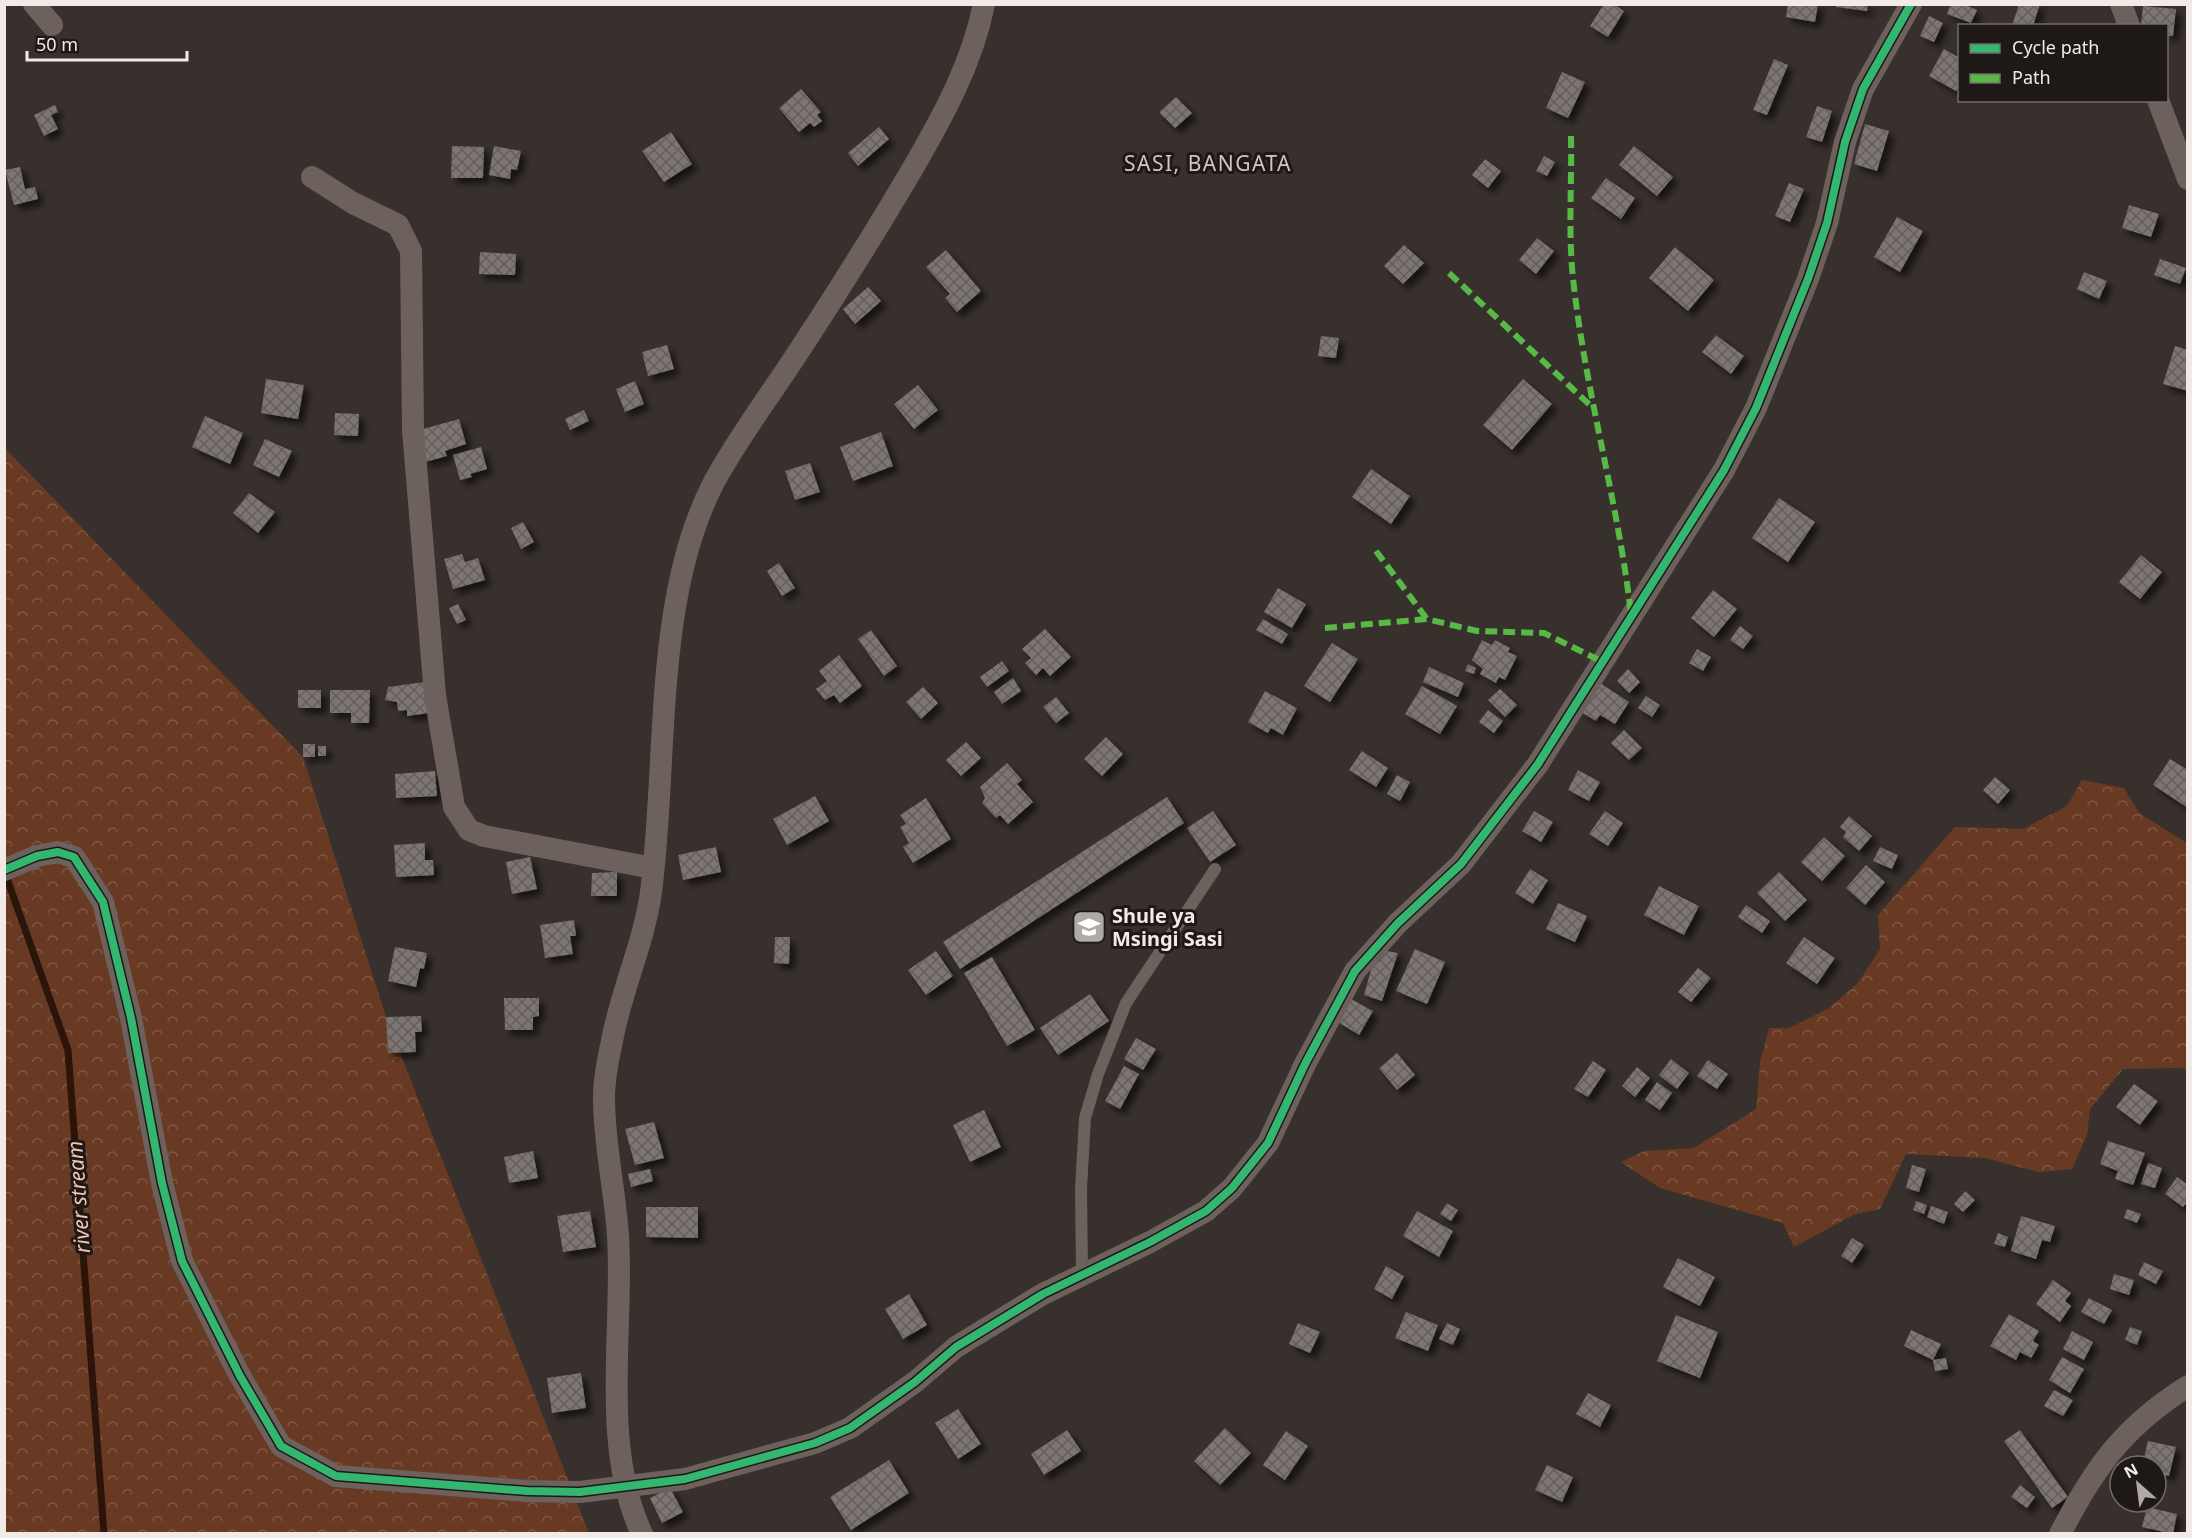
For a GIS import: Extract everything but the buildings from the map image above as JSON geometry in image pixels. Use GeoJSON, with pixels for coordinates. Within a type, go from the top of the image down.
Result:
{"type":"FeatureCollection","features":[{"type":"Feature","properties":{"kind":"street"},"geometry":{"type":"LineString","coordinates":[[34,4],[52,25]]}},
{"type":"Feature","properties":{"kind":"street"},"geometry":{"type":"LineString","coordinates":[[642,1533],[633,1515],[618,1426],[618,1238],[604,1097],[612,1040],[651,895],[665,697],[675,612],[693,529],[714,484],[736,445],[869,244],[927,143],[957,87],[979,28],[984,4]]}},
{"type":"Feature","properties":{"kind":"street"},"geometry":{"type":"LineString","coordinates":[[8,868],[38,856],[58,852],[74,857],[103,902],[131,1018],[162,1183],[182,1261],[240,1376],[281,1446],[336,1476],[527,1491],[580,1492],[685,1479],[815,1443],[850,1428],[915,1382],[956,1347],[1082,1272],[1150,1242],[1206,1211],[1232,1188],[1268,1143],[1305,1064],[1355,971],[1398,923],[1461,864],[1538,764],[1724,470],[1756,408],[1808,279],[1827,223],[1845,142],[1863,89],[1911,4]]}},
{"type":"Feature","properties":{"kind":"street"},"geometry":{"type":"LineString","coordinates":[[2121,4],[2128,24]]}},
{"type":"Feature","properties":{"kind":"street"},"geometry":{"type":"LineString","coordinates":[[2159,102],[2187,179]]}},
{"type":"Feature","properties":{"kind":"street"},"geometry":{"type":"LineString","coordinates":[[312,177],[353,202],[398,225],[411,251],[413,430],[417,485],[435,695],[453,807],[470,830],[484,836],[653,868]]}},
{"type":"Feature","properties":{"kind":"street"},"geometry":{"type":"LineString","coordinates":[[2060,1533],[2079,1498],[2126,1433],[2160,1404],[2187,1386]]}},
{"type":"Feature","properties":{"kind":"lane"},"geometry":{"type":"LineString","coordinates":[[1082,1272],[1081,1190],[1085,1118],[1098,1074],[1126,1003],[1215,869]]}},
{"type":"Feature","properties":{"kind":"green space"},"geometry":{"type":"Polygon","coordinates":[[[4,447],[303,757],[386,1017],[589,1533],[5,1533],[4,447]]]}},
{"type":"Feature","properties":{"kind":"green space"},"geometry":{"type":"Polygon","coordinates":[[[2082,780],[2124,788],[2139,813],[2187,843],[2188,1070],[2180,1068],[2123,1069],[2090,1109],[2087,1135],[2072,1169],[2039,1172],[1985,1158],[1906,1154],[1880,1209],[1855,1214],[1794,1247],[1783,1223],[1660,1188],[1621,1162],[1644,1151],[1694,1148],[1756,1109],[1760,1062],[1769,1028],[1789,1028],[1829,1008],[1858,983],[1880,949],[1878,915],[1955,827],[2023,829],[2067,806],[2082,780]]]}},
{"type":"Feature","properties":{"kind":"waterway","name":"river stream"},"geometry":{"type":"LineString","coordinates":[[5,873],[68,1050],[104,1534]]}},
{"type":"Feature","properties":{"kind":"marked path"},"geometry":{"type":"LineString","coordinates":[[1571,136],[1570,225],[1578,320],[1618,530],[1631,614]]}},
{"type":"Feature","properties":{"kind":"marked path"},"geometry":{"type":"LineString","coordinates":[[1449,273],[1592,407]]}},
{"type":"Feature","properties":{"kind":"marked path"},"geometry":{"type":"LineString","coordinates":[[1376,551],[1427,619]]}},
{"type":"Feature","properties":{"kind":"marked path"},"geometry":{"type":"LineString","coordinates":[[1325,628],[1427,619],[1477,631],[1544,633],[1603,662]]}},
{"type":"Feature","properties":{"kind":"cycle path"},"geometry":{"type":"LineString","coordinates":[[4,870],[37,856],[58,852],[74,857],[103,902],[131,1018],[162,1183],[182,1261],[240,1376],[281,1446],[336,1476],[527,1491],[580,1492],[685,1479],[815,1443],[850,1428],[915,1382],[956,1347],[1043,1294],[1150,1242],[1206,1211],[1232,1188],[1268,1143],[1305,1064],[1355,971],[1398,923],[1461,864],[1538,764],[1724,470],[1756,408],[1808,279],[1827,223],[1845,142],[1863,89],[1911,4]]}},
{"type":"Feature","properties":{"kind":"place","name":"Shule ya Msingi Sasi"},"geometry":{"type":"Point","coordinates":[1089,927]}},
{"type":"Feature","properties":{"kind":"district","name":"SASI, BANGATA"},"geometry":{"type":"Point","coordinates":[1208,164]}}]}
